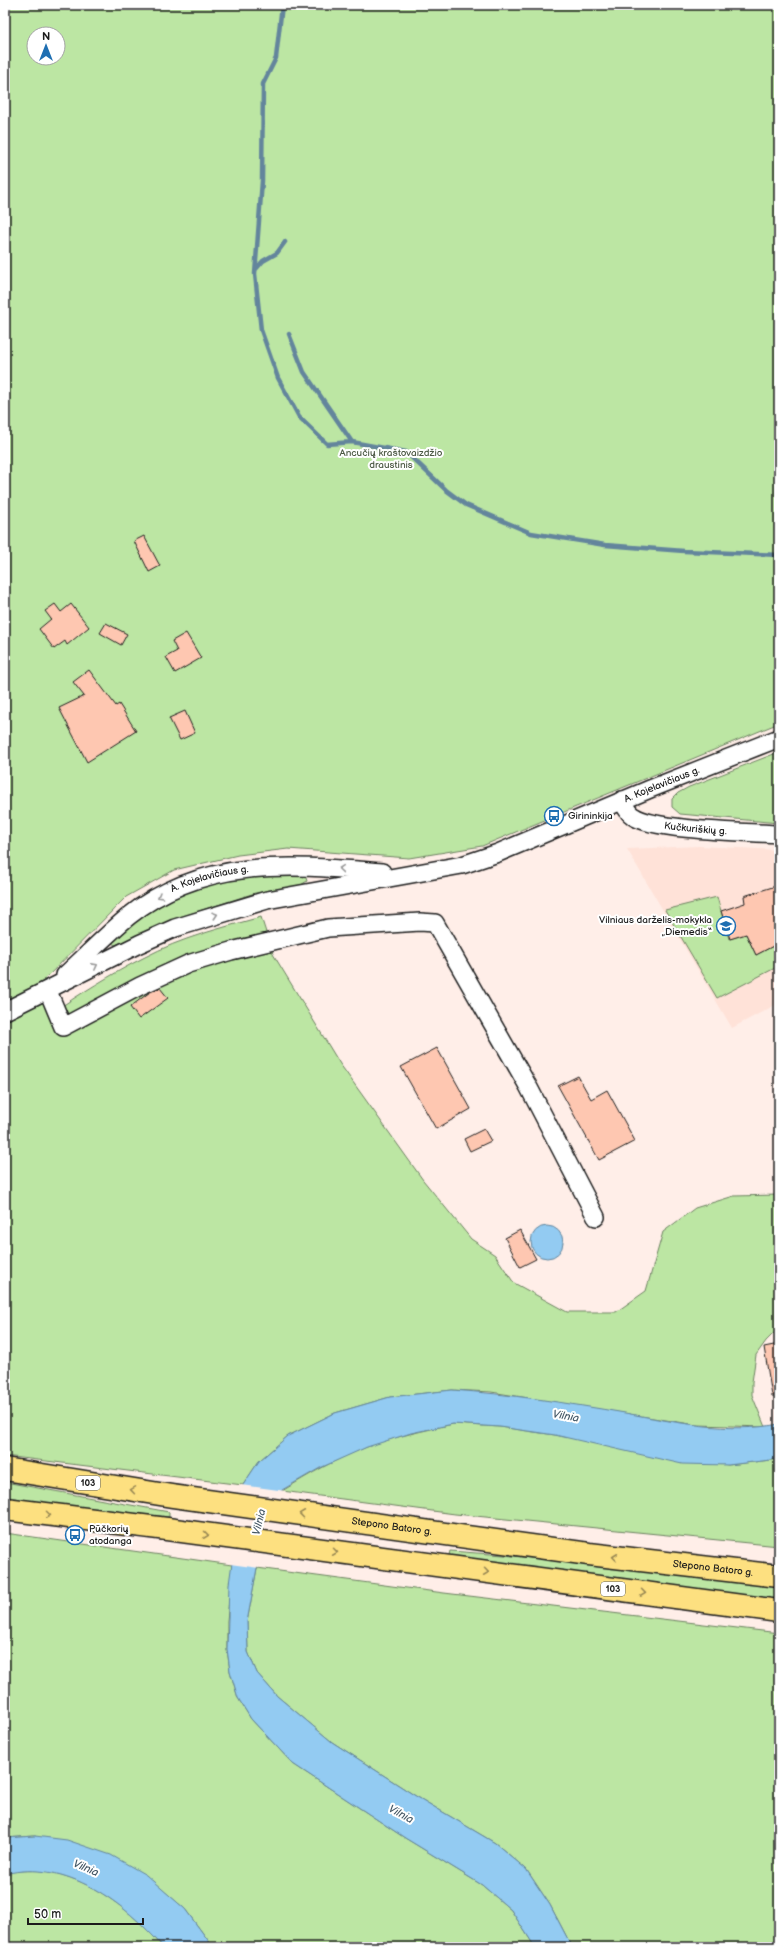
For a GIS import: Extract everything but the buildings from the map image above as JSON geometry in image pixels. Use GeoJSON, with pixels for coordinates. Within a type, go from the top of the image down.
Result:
{"type":"FeatureCollection","features":[{"type":"Feature","properties":{"kind":"main road","name":"Stepono Batoro g."},"geometry":{"type":"LineString","coordinates":[[5,1469],[172,1496],[452,1535],[681,1566],[779,1576]]}},
{"type":"Feature","properties":{"kind":"main road","name":"103"},"geometry":{"type":"LineString","coordinates":[[5,1510],[167,1529],[779,1611]]}},
{"type":"Feature","properties":{"kind":"street","name":"A. Kojelavičiaus g."},"geometry":{"type":"LineString","coordinates":[[5,1010],[48,991],[139,944],[175,928],[266,900],[462,865],[498,853],[622,800],[779,738]]}},
{"type":"Feature","properties":{"kind":"street","name":"Kučkuriškių g."},"geometry":{"type":"LineString","coordinates":[[622,800],[627,810],[633,816],[665,826],[779,834]]}},
{"type":"Feature","properties":{"kind":"street","name":"A. Kojelavičiaus g."},"geometry":{"type":"LineString","coordinates":[[48,991],[130,916],[161,894],[199,877],[236,870],[281,866],[327,867],[408,875]]}},
{"type":"Feature","properties":{"kind":"street"},"geometry":{"type":"LineString","coordinates":[[48,991],[63,1027],[140,986],[188,964],[230,951],[328,928],[420,922],[435,923],[528,1086],[596,1217]]}},
{"type":"Feature","properties":{"kind":"shaded area","name":"Vilniaus darželis-mokykla „Diemedis“"},"geometry":{"type":"Polygon","coordinates":[[[699,846],[779,850],[779,1003],[732,1028],[627,849],[699,846]]]}},
{"type":"Feature","properties":{"kind":"green space","name":"Ancučių kraštovaizdžio draustinis"},"geometry":{"type":"Polygon","coordinates":[[[5,5],[779,5],[779,723],[482,846],[409,858],[288,849],[238,855],[174,870],[126,897],[40,984],[48,1015],[83,992],[159,950],[202,934],[261,917],[273,954],[340,1064],[423,1180],[471,1239],[495,1255],[514,1283],[567,1312],[616,1312],[646,1291],[663,1232],[695,1208],[734,1196],[779,1195],[779,1328],[766,1341],[756,1355],[752,1382],[752,1395],[765,1427],[697,1425],[491,1392],[452,1390],[390,1397],[335,1413],[288,1436],[259,1461],[243,1485],[5,1456],[5,5]]]}},
{"type":"Feature","properties":{"kind":"green space"},"geometry":{"type":"Polygon","coordinates":[[[779,752],[779,823],[680,814],[672,807],[672,799],[678,793],[689,787],[779,752]]]}},
{"type":"Feature","properties":{"kind":"green space"},"geometry":{"type":"Polygon","coordinates":[[[246,875],[305,875],[307,881],[301,885],[255,893],[190,914],[115,945],[112,943],[112,941],[141,916],[157,906],[181,894],[206,885],[246,875]]]}},
{"type":"Feature","properties":{"kind":"green space"},"geometry":{"type":"Polygon","coordinates":[[[717,897],[729,939],[746,934],[756,955],[779,943],[779,966],[717,998],[665,910],[717,897]]]}},
{"type":"Feature","properties":{"kind":"green space"},"geometry":{"type":"Polygon","coordinates":[[[453,1424],[500,1427],[555,1435],[728,1465],[779,1459],[779,1546],[455,1514],[282,1491],[303,1478],[356,1451],[399,1437],[453,1424]]]}},
{"type":"Feature","properties":{"kind":"green space"},"geometry":{"type":"Polygon","coordinates":[[[5,1482],[169,1512],[169,1517],[5,1499],[5,1482]]]}},
{"type":"Feature","properties":{"kind":"green space"},"geometry":{"type":"Polygon","coordinates":[[[5,1533],[232,1565],[227,1621],[227,1649],[230,1671],[238,1698],[251,1719],[293,1764],[405,1838],[482,1885],[511,1910],[535,1947],[213,1947],[185,1909],[146,1876],[35,1836],[5,1838],[5,1533]]]}},
{"type":"Feature","properties":{"kind":"green space"},"geometry":{"type":"Polygon","coordinates":[[[450,1551],[504,1555],[779,1586],[779,1602],[511,1565],[449,1555],[450,1551]]]}},
{"type":"Feature","properties":{"kind":"green space"},"geometry":{"type":"Polygon","coordinates":[[[257,1568],[444,1593],[779,1633],[779,1947],[572,1947],[550,1905],[526,1869],[495,1843],[414,1795],[332,1742],[277,1696],[257,1673],[248,1652],[247,1622],[257,1568]]]}},
{"type":"Feature","properties":{"kind":"green space"},"geometry":{"type":"Polygon","coordinates":[[[14,1871],[44,1871],[78,1881],[94,1889],[125,1909],[163,1947],[5,1947],[5,1874],[14,1871]]]}},
{"type":"Feature","properties":{"kind":"water"},"geometry":{"type":"Polygon","coordinates":[[[544,1226],[550,1226],[560,1233],[563,1242],[562,1248],[556,1255],[550,1258],[544,1258],[534,1251],[531,1245],[531,1239],[538,1229],[544,1226]]]}},
{"type":"Feature","properties":{"kind":"water","name":"Vilnia"},"geometry":{"type":"Polygon","coordinates":[[[452,1390],[538,1399],[702,1426],[741,1428],[779,1424],[779,1459],[728,1465],[682,1464],[555,1435],[500,1427],[453,1424],[411,1433],[367,1447],[320,1468],[282,1490],[277,1499],[257,1568],[247,1622],[248,1652],[257,1673],[277,1696],[332,1742],[414,1795],[495,1843],[526,1869],[550,1905],[572,1947],[535,1947],[511,1910],[482,1885],[405,1838],[293,1764],[251,1719],[238,1698],[230,1671],[227,1649],[229,1584],[243,1485],[259,1461],[288,1436],[335,1413],[390,1397],[452,1390]]]}},
{"type":"Feature","properties":{"kind":"water","name":"Vilnia"},"geometry":{"type":"Polygon","coordinates":[[[35,1836],[67,1840],[111,1855],[146,1875],[185,1909],[213,1947],[163,1947],[131,1915],[112,1900],[93,1888],[72,1878],[50,1872],[28,1871],[5,1874],[5,1838],[35,1836]]]}},
{"type":"Feature","properties":{"kind":"pier"},"geometry":{"type":"Polygon","coordinates":[[[241,1485],[286,1491],[279,1500],[259,1568],[230,1564],[241,1485]]]}},
{"type":"Feature","properties":{"kind":"waterway"},"geometry":{"type":"LineString","coordinates":[[282,5],[276,58],[263,84],[262,181],[255,274],[261,330],[278,378],[299,417],[327,444],[352,442],[406,452],[446,490],[466,505],[531,533],[605,545],[684,551],[779,555]]}},
{"type":"Feature","properties":{"kind":"waterway"},"geometry":{"type":"LineString","coordinates":[[256,269],[263,261],[277,253],[285,242]]}},
{"type":"Feature","properties":{"kind":"waterway"},"geometry":{"type":"LineString","coordinates":[[289,334],[304,372],[352,442]]}},
{"type":"Feature","properties":{"kind":"place","name":"Girininkija"},"geometry":{"type":"Point","coordinates":[554,816]}},
{"type":"Feature","properties":{"kind":"place","name":"Vilniaus darželis-mokykla „Diemedis“"},"geometry":{"type":"Point","coordinates":[726,926]}},
{"type":"Feature","properties":{"kind":"place","name":"Pūčkorių atodanga"},"geometry":{"type":"Point","coordinates":[75,1535]}}]}
